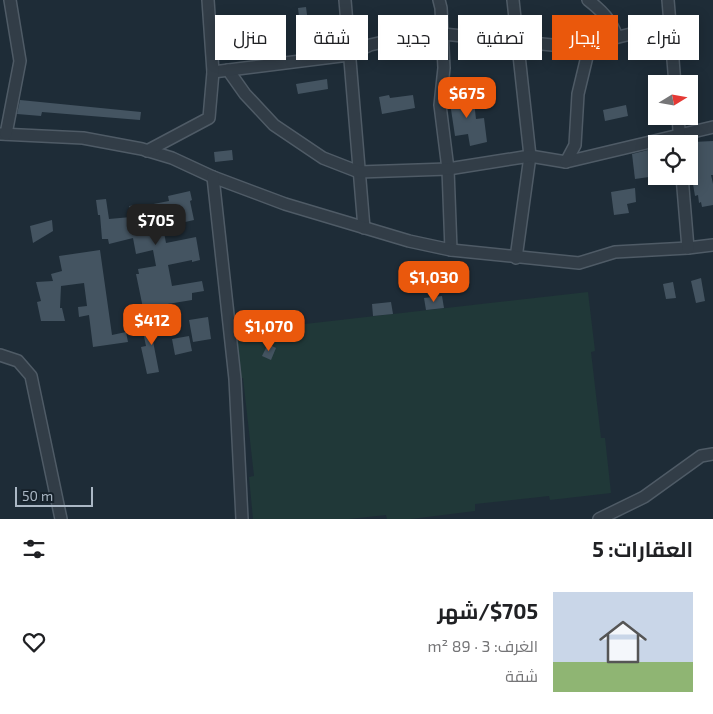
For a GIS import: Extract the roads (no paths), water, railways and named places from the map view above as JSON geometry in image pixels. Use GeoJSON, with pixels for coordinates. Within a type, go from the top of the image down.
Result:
{"type":"FeatureCollection","features":[{"type":"Feature","properties":{"kind":"street"},"geometry":{"type":"LineString","coordinates":[[10,0],[20,61],[3,134],[83,138],[147,151],[172,158],[212,177],[285,204],[409,242],[452,250],[579,264],[615,252],[713,245]]}},
{"type":"Feature","properties":{"kind":"street"},"geometry":{"type":"LineString","coordinates":[[199,0],[209,18]]}},
{"type":"Feature","properties":{"kind":"street"},"geometry":{"type":"LineString","coordinates":[[147,151],[209,118],[213,72],[208,0]]}},
{"type":"Feature","properties":{"kind":"street"},"geometry":{"type":"LineString","coordinates":[[345,0],[346,15]]}},
{"type":"Feature","properties":{"kind":"street"},"geometry":{"type":"LineString","coordinates":[[439,0],[440,15]]}},
{"type":"Feature","properties":{"kind":"street"},"geometry":{"type":"LineString","coordinates":[[513,0],[514,15]]}},
{"type":"Feature","properties":{"kind":"street"},"geometry":{"type":"LineString","coordinates":[[588,0],[605,15]]}},
{"type":"Feature","properties":{"kind":"street"},"geometry":{"type":"LineString","coordinates":[[668,0],[670,15]]}},
{"type":"Feature","properties":{"kind":"street"},"geometry":{"type":"LineString","coordinates":[[213,72],[309,60]]}},
{"type":"Feature","properties":{"kind":"street"},"geometry":{"type":"LineString","coordinates":[[349,60],[364,228]]}},
{"type":"Feature","properties":{"kind":"street"},"geometry":{"type":"LineString","coordinates":[[444,60],[440,105],[448,169],[452,250]]}},
{"type":"Feature","properties":{"kind":"street"},"geometry":{"type":"LineString","coordinates":[[516,258],[530,156],[518,60]]}},
{"type":"Feature","properties":{"kind":"street"},"geometry":{"type":"LineString","coordinates":[[566,162],[575,145],[578,94],[586,60]]}},
{"type":"Feature","properties":{"kind":"street"},"geometry":{"type":"LineString","coordinates":[[673,60],[674,75]]}},
{"type":"Feature","properties":{"kind":"street"},"geometry":{"type":"LineString","coordinates":[[228,70],[245,94],[274,125],[322,158],[359,172],[448,169],[530,156],[566,162],[648,146]]}},
{"type":"Feature","properties":{"kind":"street"},"geometry":{"type":"LineString","coordinates":[[693,135],[713,127]]}},
{"type":"Feature","properties":{"kind":"street"},"geometry":{"type":"LineString","coordinates":[[212,177],[235,380],[242,519]]}},
{"type":"Feature","properties":{"kind":"street"},"geometry":{"type":"LineString","coordinates":[[683,185],[688,248]]}},
{"type":"Feature","properties":{"kind":"street"},"geometry":{"type":"LineString","coordinates":[[0,355],[18,361],[31,376],[61,519]]}},
{"type":"Feature","properties":{"kind":"street"},"geometry":{"type":"LineString","coordinates":[[599,519],[644,497],[701,456],[713,454]]}}]}
